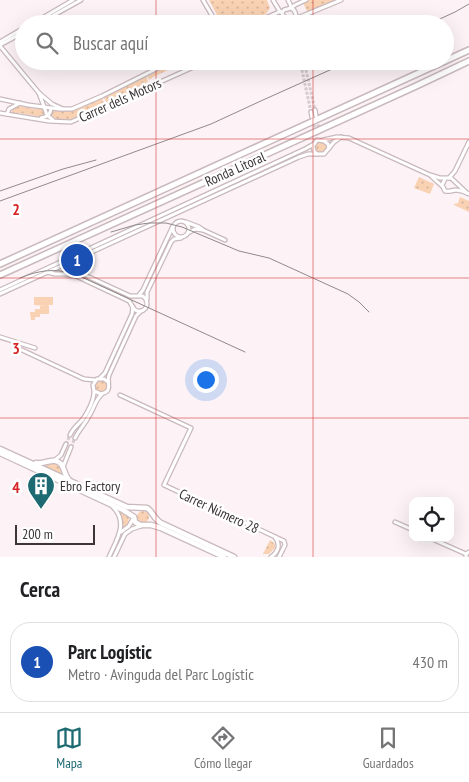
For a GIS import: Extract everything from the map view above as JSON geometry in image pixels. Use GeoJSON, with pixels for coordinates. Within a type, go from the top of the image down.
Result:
{"type":"FeatureCollection","features":[{"type":"Feature","properties":{"kind":"highway","name":"Ronda Litoral"},"geometry":{"type":"LineString","coordinates":[[454,57],[469,50]]}},
{"type":"Feature","properties":{"kind":"highway","name":"Ronda Litoral"},"geometry":{"type":"LineString","coordinates":[[454,68],[469,61]]}},
{"type":"Feature","properties":{"kind":"highway","name":"Ronda Litoral"},"geometry":{"type":"LineString","coordinates":[[0,264],[425,70]]}},
{"type":"Feature","properties":{"kind":"highway","name":"Ronda Litoral"},"geometry":{"type":"LineString","coordinates":[[0,275],[449,70]]}},
{"type":"Feature","properties":{"kind":"main road"},"geometry":{"type":"LineString","coordinates":[[0,449],[127,508],[147,508],[161,523],[234,557]]}},
{"type":"Feature","properties":{"kind":"main road"},"geometry":{"type":"LineString","coordinates":[[0,453],[123,510],[134,517]]}},
{"type":"Feature","properties":{"kind":"main road"},"geometry":{"type":"LineString","coordinates":[[26,461],[42,464],[54,460],[60,463],[70,481]]}},
{"type":"Feature","properties":{"kind":"main road"},"geometry":{"type":"LineString","coordinates":[[138,508],[134,513],[135,522],[161,528],[224,557]]}},
{"type":"Feature","properties":{"kind":"main road"},"geometry":{"type":"LineString","coordinates":[[144,525],[151,522],[153,515]]}},
{"type":"Feature","properties":{"kind":"street"},"geometry":{"type":"LineString","coordinates":[[47,15],[73,0]]}},
{"type":"Feature","properties":{"kind":"street"},"geometry":{"type":"LineString","coordinates":[[54,15],[81,0]]}},
{"type":"Feature","properties":{"kind":"street"},"geometry":{"type":"LineString","coordinates":[[203,0],[212,15]]}},
{"type":"Feature","properties":{"kind":"street"},"geometry":{"type":"LineString","coordinates":[[273,0],[283,15]]}},
{"type":"Feature","properties":{"kind":"street"},"geometry":{"type":"LineString","coordinates":[[289,0],[300,3]]}},
{"type":"Feature","properties":{"kind":"street"},"geometry":{"type":"LineString","coordinates":[[289,0],[291,8],[296,15]]}},
{"type":"Feature","properties":{"kind":"street"},"geometry":{"type":"LineString","coordinates":[[271,15],[282,12],[306,0]]}},
{"type":"Feature","properties":{"kind":"street"},"geometry":{"type":"LineString","coordinates":[[309,15],[341,0]]}},
{"type":"Feature","properties":{"kind":"street"},"geometry":{"type":"LineString","coordinates":[[15,35],[0,44],[15,63]]}},
{"type":"Feature","properties":{"kind":"street"},"geometry":{"type":"LineString","coordinates":[[21,70],[51,108],[47,116],[36,119]]}},
{"type":"Feature","properties":{"kind":"street","name":"Carrer dels Motors"},"geometry":{"type":"LineString","coordinates":[[0,99],[66,110],[102,96],[154,70]]}},
{"type":"Feature","properties":{"kind":"street","name":"Carrer dels Motors"},"geometry":{"type":"LineString","coordinates":[[0,113],[59,122],[71,122],[187,70]]}},
{"type":"Feature","properties":{"kind":"street"},"geometry":{"type":"LineString","coordinates":[[39,93],[47,116],[59,122]]}},
{"type":"Feature","properties":{"kind":"street"},"geometry":{"type":"LineString","coordinates":[[47,101],[66,110]]}},
{"type":"Feature","properties":{"kind":"street"},"geometry":{"type":"LineString","coordinates":[[7,114],[9,109],[20,103]]}},
{"type":"Feature","properties":{"kind":"street"},"geometry":{"type":"LineString","coordinates":[[313,111],[314,116]]}},
{"type":"Feature","properties":{"kind":"street"},"geometry":{"type":"LineString","coordinates":[[318,155],[313,150],[318,135],[328,144],[328,149]]}},
{"type":"Feature","properties":{"kind":"street"},"geometry":{"type":"LineString","coordinates":[[0,294],[299,157],[308,154],[324,154],[334,142],[342,137]]}},
{"type":"Feature","properties":{"kind":"street"},"geometry":{"type":"LineString","coordinates":[[0,290],[298,152],[317,140],[349,138],[430,175],[453,179],[468,193]]}},
{"type":"Feature","properties":{"kind":"street"},"geometry":{"type":"LineString","coordinates":[[442,186],[442,182],[455,171],[469,142]]}},
{"type":"Feature","properties":{"kind":"street"},"geometry":{"type":"LineString","coordinates":[[430,175],[442,186],[443,190],[468,193]]}},
{"type":"Feature","properties":{"kind":"street"},"geometry":{"type":"LineString","coordinates":[[453,191],[456,183]]}},
{"type":"Feature","properties":{"kind":"street"},"geometry":{"type":"LineString","coordinates":[[183,221],[189,225],[188,234]]}},
{"type":"Feature","properties":{"kind":"street"},"geometry":{"type":"LineString","coordinates":[[70,435],[85,416],[94,396],[94,383],[105,373],[132,314],[132,299],[144,290],[173,226],[183,221],[192,223],[225,240]]}},
{"type":"Feature","properties":{"kind":"street"},"geometry":{"type":"LineString","coordinates":[[173,226],[174,235],[180,238]]}},
{"type":"Feature","properties":{"kind":"street"},"geometry":{"type":"LineString","coordinates":[[75,438],[79,429],[89,418],[98,397],[108,389],[109,375],[136,316],[147,306],[147,292],[171,242],[174,239],[185,237],[194,229],[203,230]]}},
{"type":"Feature","properties":{"kind":"street"},"geometry":{"type":"LineString","coordinates":[[67,274],[71,273],[73,269],[74,260]]}},
{"type":"Feature","properties":{"kind":"street"},"geometry":{"type":"LineString","coordinates":[[73,269],[128,295],[143,296],[147,300]]}},
{"type":"Feature","properties":{"kind":"street"},"geometry":{"type":"LineString","coordinates":[[46,272],[67,274],[89,281],[130,301],[136,310],[142,311]]}},
{"type":"Feature","properties":{"kind":"street"},"geometry":{"type":"LineString","coordinates":[[0,337],[35,348]]}},
{"type":"Feature","properties":{"kind":"street"},"geometry":{"type":"LineString","coordinates":[[22,350],[84,379],[104,379],[108,382]]}},
{"type":"Feature","properties":{"kind":"street"},"geometry":{"type":"LineString","coordinates":[[84,379],[98,394],[103,394]]}},
{"type":"Feature","properties":{"kind":"street","name":"Carrer Número 28"},"geometry":{"type":"LineString","coordinates":[[120,395],[191,428],[164,486],[275,537]]}},
{"type":"Feature","properties":{"kind":"street"},"geometry":{"type":"LineString","coordinates":[[54,460],[60,457],[66,444]]}},
{"type":"Feature","properties":{"kind":"street"},"geometry":{"type":"LineString","coordinates":[[63,467],[71,447]]}},
{"type":"Feature","properties":{"kind":"street"},"geometry":{"type":"LineString","coordinates":[[108,503],[116,511],[120,519],[121,529],[118,537]]}},
{"type":"Feature","properties":{"kind":"street"},"geometry":{"type":"LineString","coordinates":[[108,557],[121,532],[129,526],[134,517]]}},
{"type":"Feature","properties":{"kind":"street"},"geometry":{"type":"LineString","coordinates":[[395,522],[409,528]]}},
{"type":"Feature","properties":{"kind":"street"},"geometry":{"type":"LineString","coordinates":[[114,557],[126,532],[144,525]]}},
{"type":"Feature","properties":{"kind":"street"},"geometry":{"type":"LineString","coordinates":[[271,557],[278,549],[278,541],[275,537]]}},
{"type":"Feature","properties":{"kind":"street"},"geometry":{"type":"LineString","coordinates":[[275,537],[284,541],[285,544],[279,557]]}},
{"type":"Feature","properties":{"kind":"street"},"geometry":{"type":"LineString","coordinates":[[439,542],[467,554]]}},
{"type":"Feature","properties":{"kind":"shaded area"},"geometry":{"type":"Polygon","coordinates":[[[209,0],[267,0],[270,8],[264,15],[217,15],[209,0]]]}},
{"type":"Feature","properties":{"kind":"shaded area"},"geometry":{"type":"Polygon","coordinates":[[[310,0],[336,0],[308,13],[303,3],[310,0]]]}},
{"type":"Feature","properties":{"kind":"shaded area"},"geometry":{"type":"Polygon","coordinates":[[[160,70],[168,70],[149,80],[148,76],[160,70]]]}},
{"type":"Feature","properties":{"kind":"shaded area"},"geometry":{"type":"Polygon","coordinates":[[[146,76],[148,81],[142,88],[107,104],[104,98],[146,76]]]}},
{"type":"Feature","properties":{"kind":"shaded area"},"geometry":{"type":"Polygon","coordinates":[[[102,98],[105,105],[78,118],[63,120],[49,116],[52,110],[72,110],[84,107],[102,98]]]}},
{"type":"Feature","properties":{"kind":"shaded area"},"geometry":{"type":"Polygon","coordinates":[[[18,106],[43,109],[46,116],[11,113],[18,106]]]}},
{"type":"Feature","properties":{"kind":"shaded area"},"geometry":{"type":"Polygon","coordinates":[[[321,142],[327,148],[321,154],[315,148],[321,142]]]}},
{"type":"Feature","properties":{"kind":"shaded area"},"geometry":{"type":"Polygon","coordinates":[[[419,177],[434,184],[430,194],[414,188],[419,177]]]}},
{"type":"Feature","properties":{"kind":"shaded area"},"geometry":{"type":"Polygon","coordinates":[[[460,197],[469,201],[469,212],[454,205],[458,203],[460,197]]]}},
{"type":"Feature","properties":{"kind":"shaded area"},"geometry":{"type":"Polygon","coordinates":[[[34,297],[53,297],[53,305],[48,305],[49,314],[40,314],[40,317],[35,317],[35,320],[31,320],[30,312],[40,309],[40,306],[45,306],[34,305],[34,297]]]}},
{"type":"Feature","properties":{"kind":"shaded area"},"geometry":{"type":"Polygon","coordinates":[[[101,380],[107,386],[101,392],[95,386],[101,380]]]}},
{"type":"Feature","properties":{"kind":"shaded area"},"geometry":{"type":"Polygon","coordinates":[[[50,463],[59,466],[61,474],[45,466],[50,463]]]}},
{"type":"Feature","properties":{"kind":"shaded area"},"geometry":{"type":"Polygon","coordinates":[[[117,509],[125,513],[129,518],[128,525],[122,529],[121,519],[117,509]]]}},
{"type":"Feature","properties":{"kind":"shaded area"},"geometry":{"type":"Polygon","coordinates":[[[145,511],[148,512],[148,522],[141,523],[138,522],[137,515],[138,512],[145,511]]]}},
{"type":"Feature","properties":{"kind":"shaded area"},"geometry":{"type":"Polygon","coordinates":[[[270,540],[275,544],[275,548],[269,554],[263,554],[270,540]]]}},
{"type":"Feature","properties":{"kind":"tunnel"},"geometry":{"type":"LineString","coordinates":[[302,70],[311,112]]}},
{"type":"Feature","properties":{"kind":"tunnel"},"geometry":{"type":"LineString","coordinates":[[306,70],[315,110]]}},
{"type":"Feature","properties":{"kind":"tunnel"},"geometry":{"type":"LineString","coordinates":[[313,120],[316,136]]}},
{"type":"Feature","properties":{"kind":"tunnel"},"geometry":{"type":"LineString","coordinates":[[317,120],[320,134]]}},
{"type":"Feature","properties":{"kind":"tunnel"},"geometry":{"type":"LineString","coordinates":[[66,444],[70,435]]}},
{"type":"Feature","properties":{"kind":"tunnel"},"geometry":{"type":"LineString","coordinates":[[71,447],[75,438]]}},
{"type":"Feature","properties":{"kind":"railway"},"geometry":{"type":"LineString","coordinates":[[448,15],[469,4]]}},
{"type":"Feature","properties":{"kind":"railway"},"geometry":{"type":"LineString","coordinates":[[0,201],[211,124],[330,70]]}},
{"type":"Feature","properties":{"kind":"railway"},"geometry":{"type":"LineString","coordinates":[[0,191],[63,169],[96,160]]}},
{"type":"Feature","properties":{"kind":"railway"},"geometry":{"type":"LineString","coordinates":[[111,232],[149,223],[166,223],[182,227],[239,251],[269,258],[348,294],[369,312]]}},
{"type":"Feature","properties":{"kind":"railway"},"geometry":{"type":"LineString","coordinates":[[20,278],[47,271],[75,274],[245,352]]}},
{"type":"Feature","properties":{"kind":"place","name":"Parc Logístic"},"geometry":{"type":"Point","coordinates":[77,260]}},
{"type":"Feature","properties":{"kind":"place","name":"Ebro Factory"},"geometry":{"type":"Point","coordinates":[41,510]}}]}
